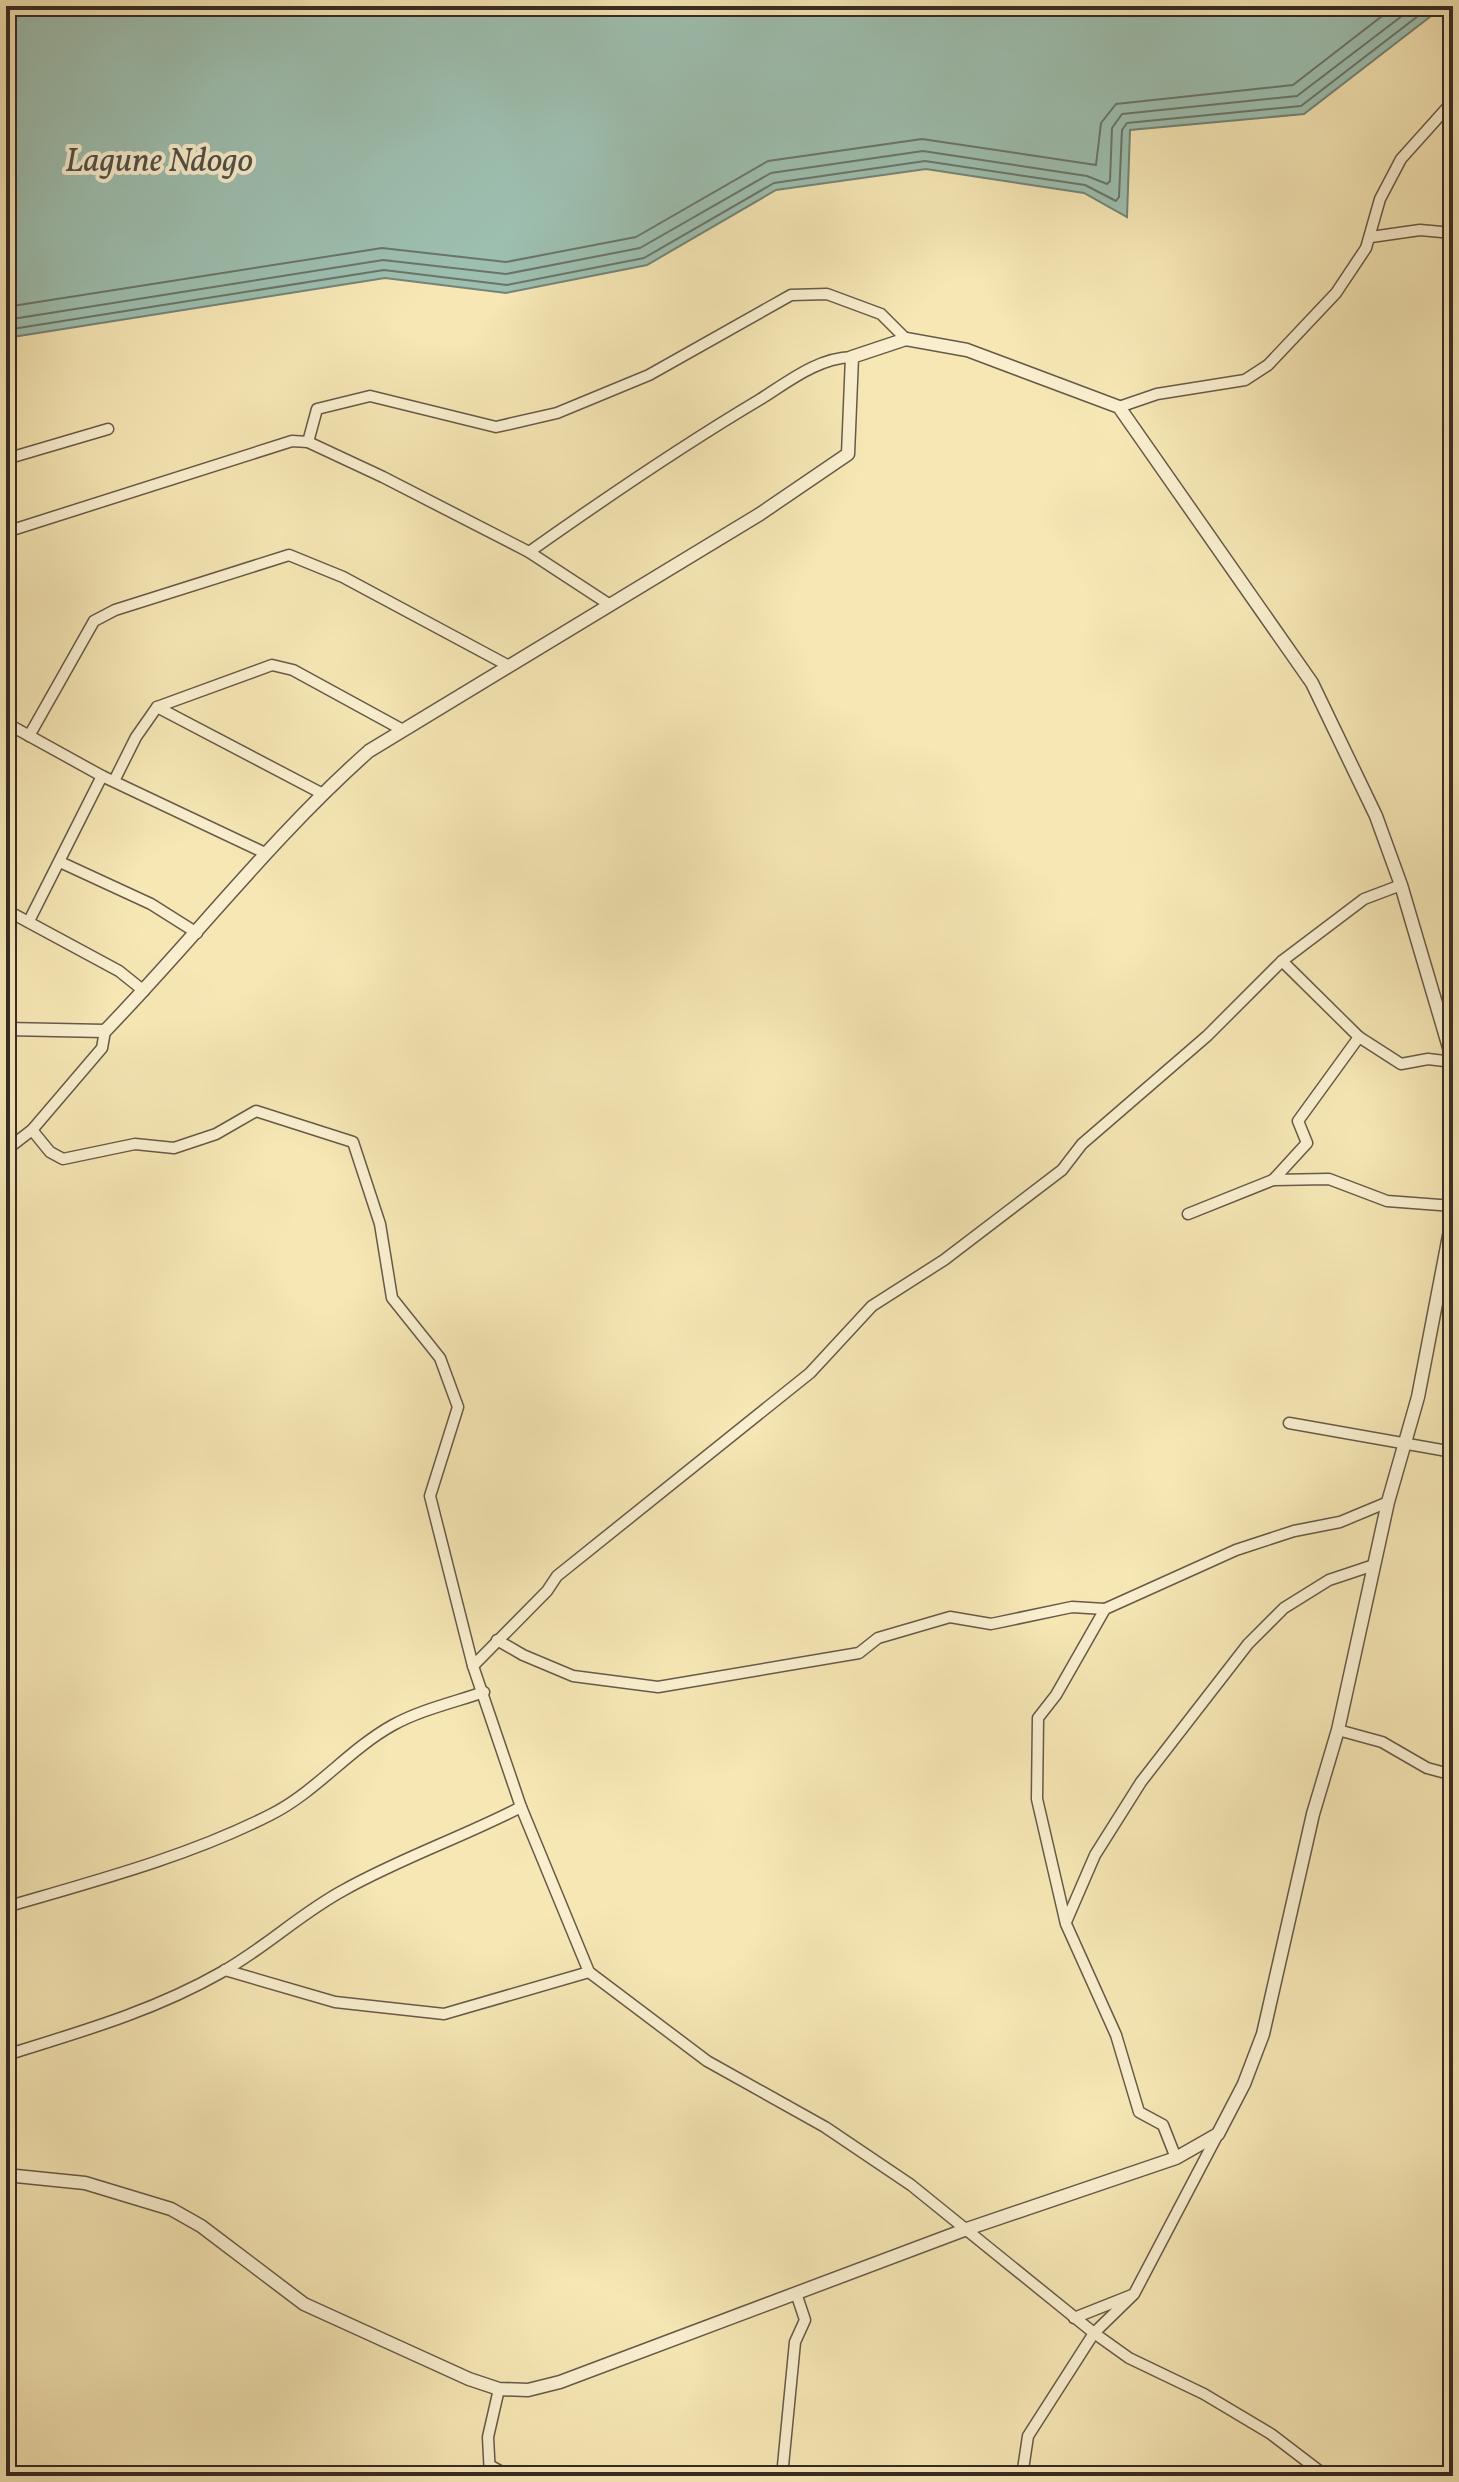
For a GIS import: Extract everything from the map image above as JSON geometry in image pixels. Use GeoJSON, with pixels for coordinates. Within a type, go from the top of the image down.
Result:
{"type":"FeatureCollection","features":[{"type":"Feature","properties":{"kind":"street"},"geometry":{"type":"LineString","coordinates":[[1119,407],[1157,394],[1245,380],[1268,365],[1336,293],[1371,237],[1387,182],[1401,159],[1453,101]]}},
{"type":"Feature","properties":{"kind":"street"},"geometry":{"type":"LineString","coordinates":[[1371,237],[1420,230],[1453,233]]}},
{"type":"Feature","properties":{"kind":"street"},"geometry":{"type":"LineString","coordinates":[[308,442],[317,409],[370,396],[496,427],[557,413],[649,375],[791,295],[827,294],[881,314],[906,339]]}},
{"type":"Feature","properties":{"kind":"street"},"geometry":{"type":"LineString","coordinates":[[529,552],[637,476],[830,358],[852,357],[906,339],[967,350],[1119,407],[1312,683],[1376,816],[1401,885],[1453,1062],[1428,1059],[1401,1064],[1359,1037],[1282,961]]}},
{"type":"Feature","properties":{"kind":"street"},"geometry":{"type":"LineString","coordinates":[[6,1150],[32,1130],[102,1048],[105,1031],[197,933],[265,853],[321,793],[369,751],[607,603],[760,514],[848,454],[852,357]]}},
{"type":"Feature","properties":{"kind":"street"},"geometry":{"type":"LineString","coordinates":[[6,459],[108,429]]}},
{"type":"Feature","properties":{"kind":"street"},"geometry":{"type":"LineString","coordinates":[[6,532],[292,441],[308,442],[529,552],[607,603]]}},
{"type":"Feature","properties":{"kind":"street"},"geometry":{"type":"LineString","coordinates":[[29,736],[94,621],[115,610],[289,555],[343,577],[509,666]]}},
{"type":"Feature","properties":{"kind":"street"},"geometry":{"type":"LineString","coordinates":[[114,781],[136,737],[157,707],[272,665],[293,670],[401,729]]}},
{"type":"Feature","properties":{"kind":"street"},"geometry":{"type":"LineString","coordinates":[[157,707],[321,793]]}},
{"type":"Feature","properties":{"kind":"street"},"geometry":{"type":"LineString","coordinates":[[6,723],[102,776],[265,853]]}},
{"type":"Feature","properties":{"kind":"street"},"geometry":{"type":"LineString","coordinates":[[29,921],[102,776]]}},
{"type":"Feature","properties":{"kind":"street"},"geometry":{"type":"LineString","coordinates":[[60,862],[151,904],[197,933]]}},
{"type":"Feature","properties":{"kind":"street"},"geometry":{"type":"LineString","coordinates":[[473,1666],[567,1567],[810,1373],[872,1306],[955,1252],[1062,1170],[1082,1144],[1207,1036],[1282,961],[1364,899],[1401,885]]}},
{"type":"Feature","properties":{"kind":"street"},"geometry":{"type":"LineString","coordinates":[[6,910],[119,971],[144,991]]}},
{"type":"Feature","properties":{"kind":"street"},"geometry":{"type":"LineString","coordinates":[[6,1029],[105,1031]]}},
{"type":"Feature","properties":{"kind":"street"},"geometry":{"type":"LineString","coordinates":[[1273,1180],[1307,1143],[1298,1121],[1359,1037]]}},
{"type":"Feature","properties":{"kind":"street"},"geometry":{"type":"LineString","coordinates":[[32,1130],[50,1152],[63,1159],[135,1144],[174,1148],[216,1134],[256,1111],[353,1142],[380,1224],[392,1298],[440,1358],[458,1407],[430,1496],[473,1666],[521,1807],[589,1972],[707,2061],[825,2127],[911,2185],[1074,2318],[1129,2358],[1204,2394],[1271,2434],[1326,2476]]}},
{"type":"Feature","properties":{"kind":"street"},"geometry":{"type":"LineString","coordinates":[[1188,1214],[1273,1180],[1329,1179],[1387,1201],[1453,1206]]}},
{"type":"Feature","properties":{"kind":"street"},"geometry":{"type":"LineString","coordinates":[[1022,2476],[1028,2436],[1094,2333],[1134,2294],[1244,2084],[1263,2034],[1313,1814],[1338,1730],[1388,1502],[1418,1397],[1453,1215]]}},
{"type":"Feature","properties":{"kind":"street"},"geometry":{"type":"LineString","coordinates":[[1289,1423],[1405,1446],[1453,1452]]}},
{"type":"Feature","properties":{"kind":"street"},"geometry":{"type":"LineString","coordinates":[[497,1640],[523,1655],[573,1676],[658,1687],[859,1653],[878,1638],[950,1617],[991,1624],[1072,1607],[1105,1609],[1236,1550],[1294,1531],[1340,1522],[1388,1502]]}},
{"type":"Feature","properties":{"kind":"street"},"geometry":{"type":"LineString","coordinates":[[1066,1924],[1095,1855],[1141,1782],[1248,1644],[1295,1601],[1329,1580],[1374,1565]]}},
{"type":"Feature","properties":{"kind":"street"},"geometry":{"type":"LineString","coordinates":[[1105,1609],[1056,1695],[1038,1718],[1035,1735],[1037,1799],[1066,1924],[1116,2035],[1139,2112],[1163,2125],[1176,2158]]}},
{"type":"Feature","properties":{"kind":"street"},"geometry":{"type":"LineString","coordinates":[[6,1907],[107,1877],[231,1832],[273,1813],[328,1777],[393,1725],[484,1692]]}},
{"type":"Feature","properties":{"kind":"street"},"geometry":{"type":"LineString","coordinates":[[1338,1730],[1382,1742],[1427,1768],[1453,1775]]}},
{"type":"Feature","properties":{"kind":"street"},"geometry":{"type":"LineString","coordinates":[[6,2055],[132,2015],[225,1970],[340,1892],[392,1864],[460,1839],[521,1807]]}},
{"type":"Feature","properties":{"kind":"street"},"geometry":{"type":"LineString","coordinates":[[225,1970],[335,2002],[444,2014],[589,1972]]}},
{"type":"Feature","properties":{"kind":"street"},"geometry":{"type":"LineString","coordinates":[[6,2175],[85,2183],[171,2209],[201,2226],[304,2304],[398,2349],[499,2389],[528,2390],[560,2382],[967,2229],[1176,2158],[1218,2134]]}},
{"type":"Feature","properties":{"kind":"street"},"geometry":{"type":"LineString","coordinates":[[782,2476],[795,2342],[805,2320],[796,2293]]}},
{"type":"Feature","properties":{"kind":"street"},"geometry":{"type":"LineString","coordinates":[[1074,2318],[1134,2294]]}},
{"type":"Feature","properties":{"kind":"street"},"geometry":{"type":"LineString","coordinates":[[499,2389],[488,2437],[490,2471],[509,2476]]}},
{"type":"Feature","properties":{"kind":"water","name":"Lagune Ndogo"},"geometry":{"type":"Polygon","coordinates":[[[6,6],[1444,6],[1304,114],[1130,130],[1127,217],[1084,193],[926,169],[776,190],[647,265],[506,293],[385,278],[6,338],[6,6]]]}}]}
